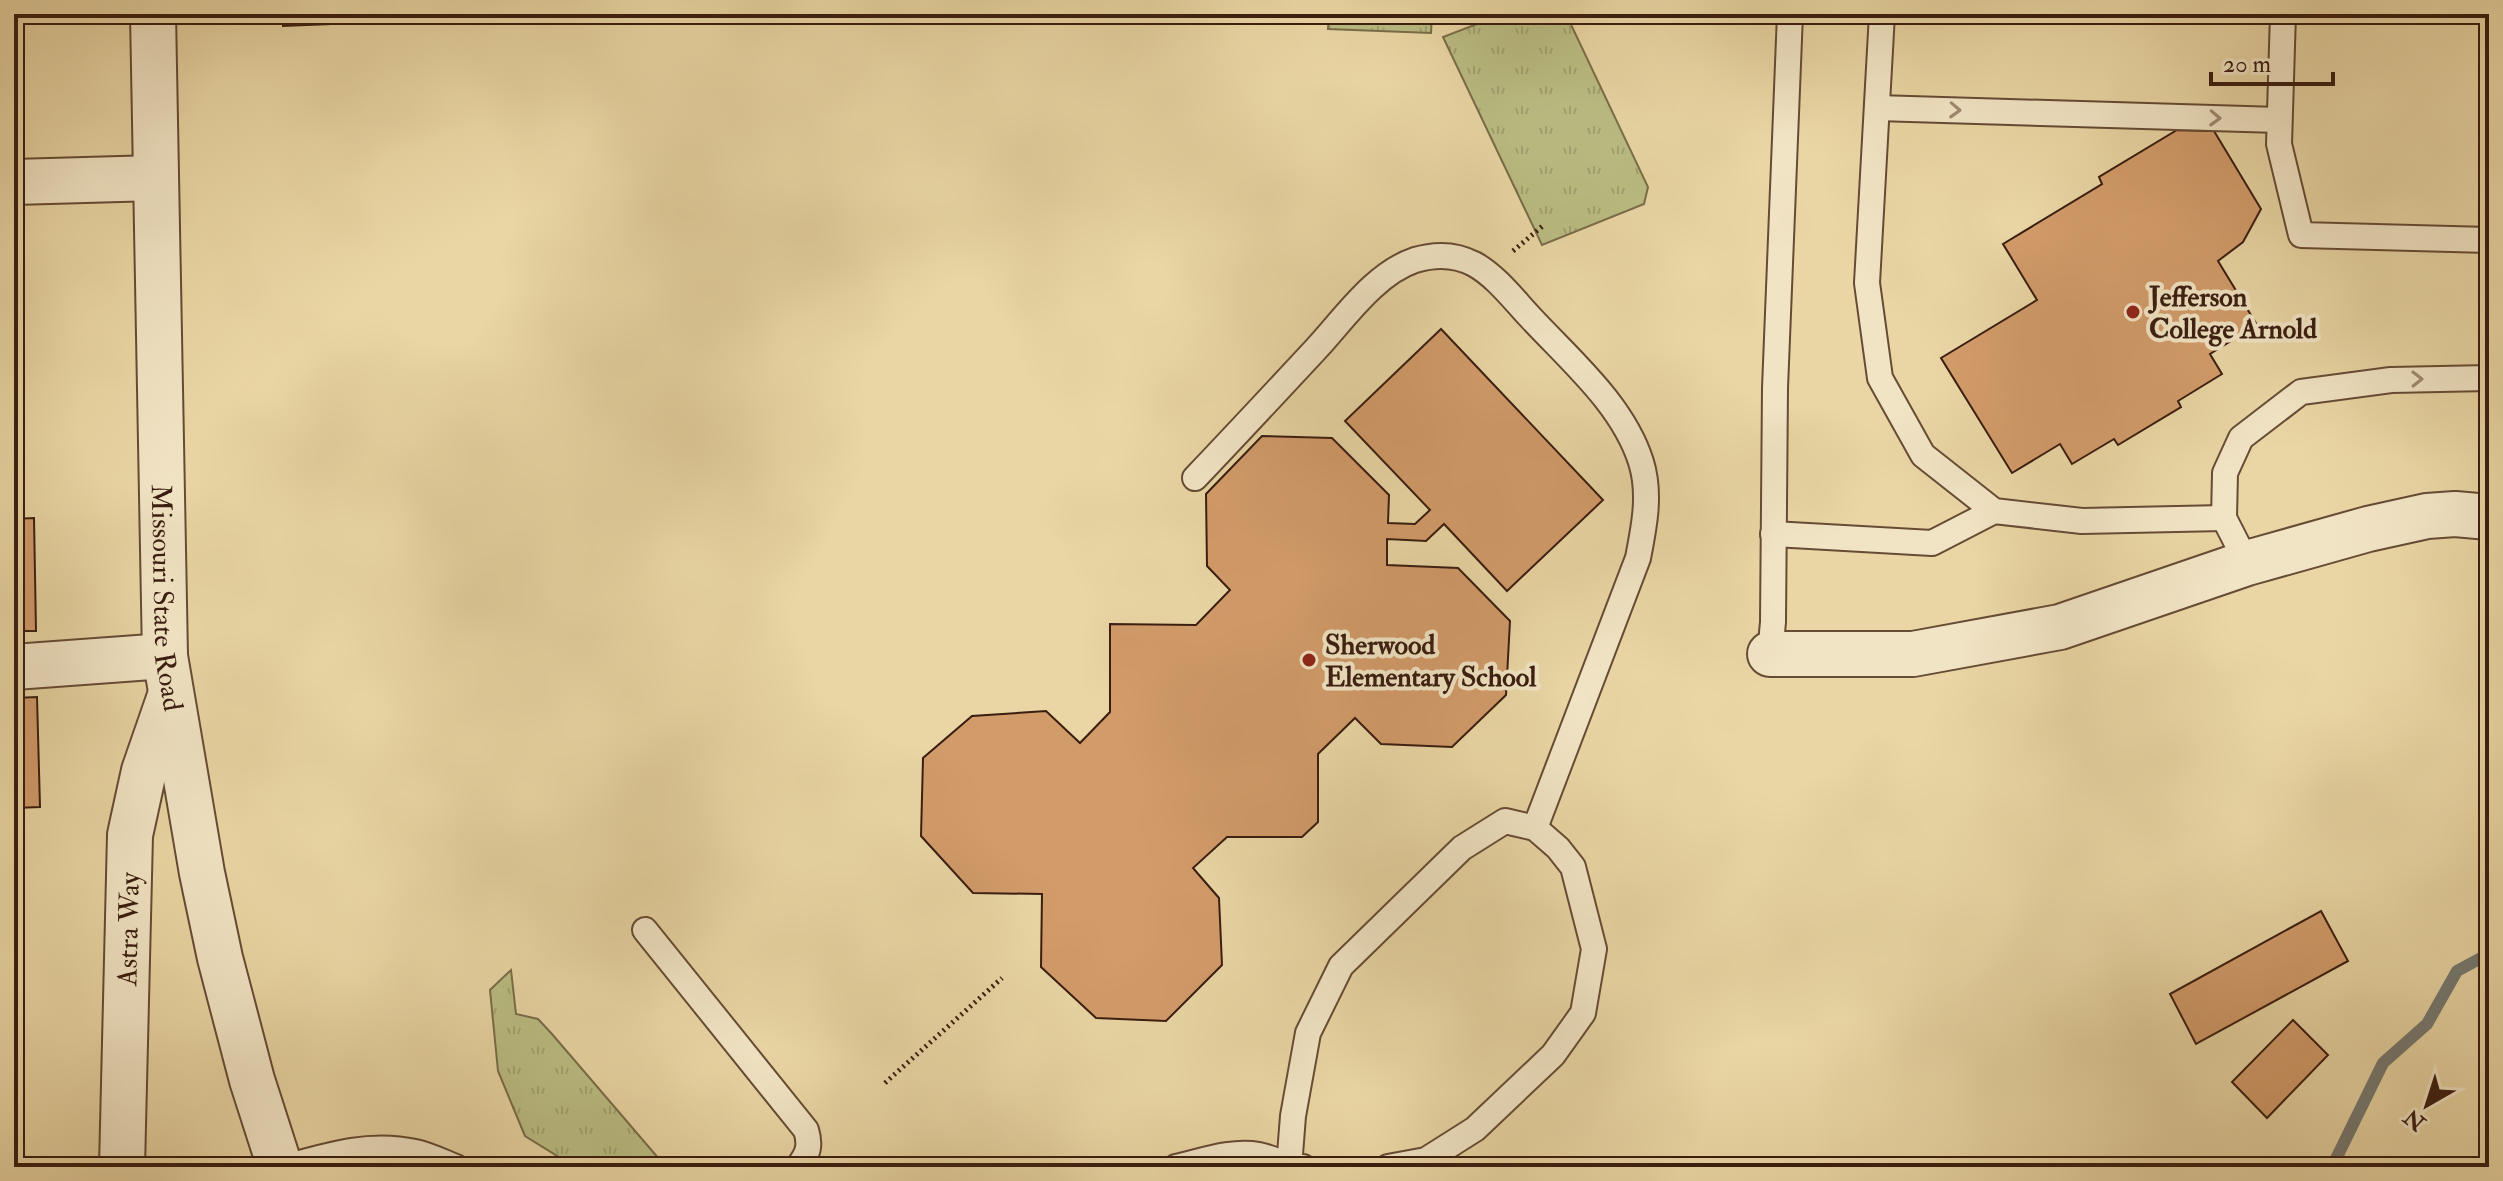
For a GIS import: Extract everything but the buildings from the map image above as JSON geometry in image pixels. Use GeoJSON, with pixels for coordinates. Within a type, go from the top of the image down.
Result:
{"type":"FeatureCollection","features":[{"type":"Feature","properties":{"kind":"street","name":"Missouri State Road"},"geometry":{"type":"LineString","coordinates":[[153,14],[167,676],[220,958],[252,1080],[283,1167]]}},
{"type":"Feature","properties":{"kind":"street"},"geometry":{"type":"LineString","coordinates":[[14,182],[156,178]]}},
{"type":"Feature","properties":{"kind":"street"},"geometry":{"type":"LineString","coordinates":[[1770,654],[1913,654],[2060,627],[2247,563],[2397,522],[2455,514],[2489,517]]}},
{"type":"Feature","properties":{"kind":"street"},"geometry":{"type":"LineString","coordinates":[[14,667],[167,676]]}},
{"type":"Feature","properties":{"kind":"street","name":"Astra Way"},"geometry":{"type":"LineString","coordinates":[[122,1167],[130,835],[167,676]]}},
{"type":"Feature","properties":{"kind":"lane"},"geometry":{"type":"LineString","coordinates":[[1770,654],[1775,388],[1790,14]]}},
{"type":"Feature","properties":{"kind":"lane"},"geometry":{"type":"LineString","coordinates":[[1882,14],[1867,283],[1880,378],[1923,455],[1994,511],[2082,521],[2224,518]]}},
{"type":"Feature","properties":{"kind":"lane"},"geometry":{"type":"LineString","coordinates":[[2283,14],[2279,144],[2301,235],[2489,240]]}},
{"type":"Feature","properties":{"kind":"lane"},"geometry":{"type":"LineString","coordinates":[[1877,108],[2279,120]]}},
{"type":"Feature","properties":{"kind":"lane"},"geometry":{"type":"LineString","coordinates":[[1195,478],[1361,300],[1395,270],[1413,261],[1453,256],[1487,272],[1592,384],[1624,426],[1642,464],[1646,497],[1638,558],[1535,828]]}},
{"type":"Feature","properties":{"kind":"lane"},"geometry":{"type":"LineString","coordinates":[[2247,563],[2224,518],[2225,473],[2241,438],[2301,392],[2391,380],[2489,378]]}},
{"type":"Feature","properties":{"kind":"lane"},"geometry":{"type":"LineString","coordinates":[[1773,534],[1932,543],[1994,511]]}},
{"type":"Feature","properties":{"kind":"lane"},"geometry":{"type":"LineString","coordinates":[[1289,1167],[1293,1116],[1308,1033],[1341,966],[1462,848],[1505,821],[1535,828],[1558,848],[1573,867],[1594,949],[1583,1013],[1553,1055],[1475,1129],[1426,1160],[1388,1167]]}},
{"type":"Feature","properties":{"kind":"lane"},"geometry":{"type":"LineString","coordinates":[[645,930],[806,1130],[810,1143],[807,1155],[798,1167]]}},
{"type":"Feature","properties":{"kind":"lane"},"geometry":{"type":"LineString","coordinates":[[283,1167],[341,1151],[378,1148],[415,1152],[456,1167]]}},
{"type":"Feature","properties":{"kind":"lane"},"geometry":{"type":"LineString","coordinates":[[1176,1167],[1231,1154],[1260,1155],[1289,1167],[1305,1167]]}},
{"type":"Feature","properties":{"kind":"path"},"geometry":{"type":"LineString","coordinates":[[1508,254],[1545,224]]}},
{"type":"Feature","properties":{"kind":"path"},"geometry":{"type":"LineString","coordinates":[[885,1083],[1002,978]]}},
{"type":"Feature","properties":{"kind":"green space"},"geometry":{"type":"Polygon","coordinates":[[[1329,14],[1432,14],[1431,33],[1328,29],[1329,14]]]}},
{"type":"Feature","properties":{"kind":"green space"},"geometry":{"type":"Polygon","coordinates":[[[1503,14],[1566,14],[1648,187],[1644,204],[1542,245],[1443,37],[1503,14]]]}},
{"type":"Feature","properties":{"kind":"green space"},"geometry":{"type":"Polygon","coordinates":[[[511,970],[516,1014],[538,1019],[666,1167],[575,1167],[525,1136],[498,1071],[490,990],[511,970]]]}},
{"type":"Feature","properties":{"kind":"waterway"},"geometry":{"type":"LineString","coordinates":[[2332,1167],[2383,1063],[2427,1024],[2457,971],[2489,957]]}},
{"type":"Feature","properties":{"kind":"place","name":"Jefferson College Arnold"},"geometry":{"type":"Point","coordinates":[2133,312]}},
{"type":"Feature","properties":{"kind":"place","name":"Sherwood Elementary School"},"geometry":{"type":"Point","coordinates":[1309,660]}}]}
